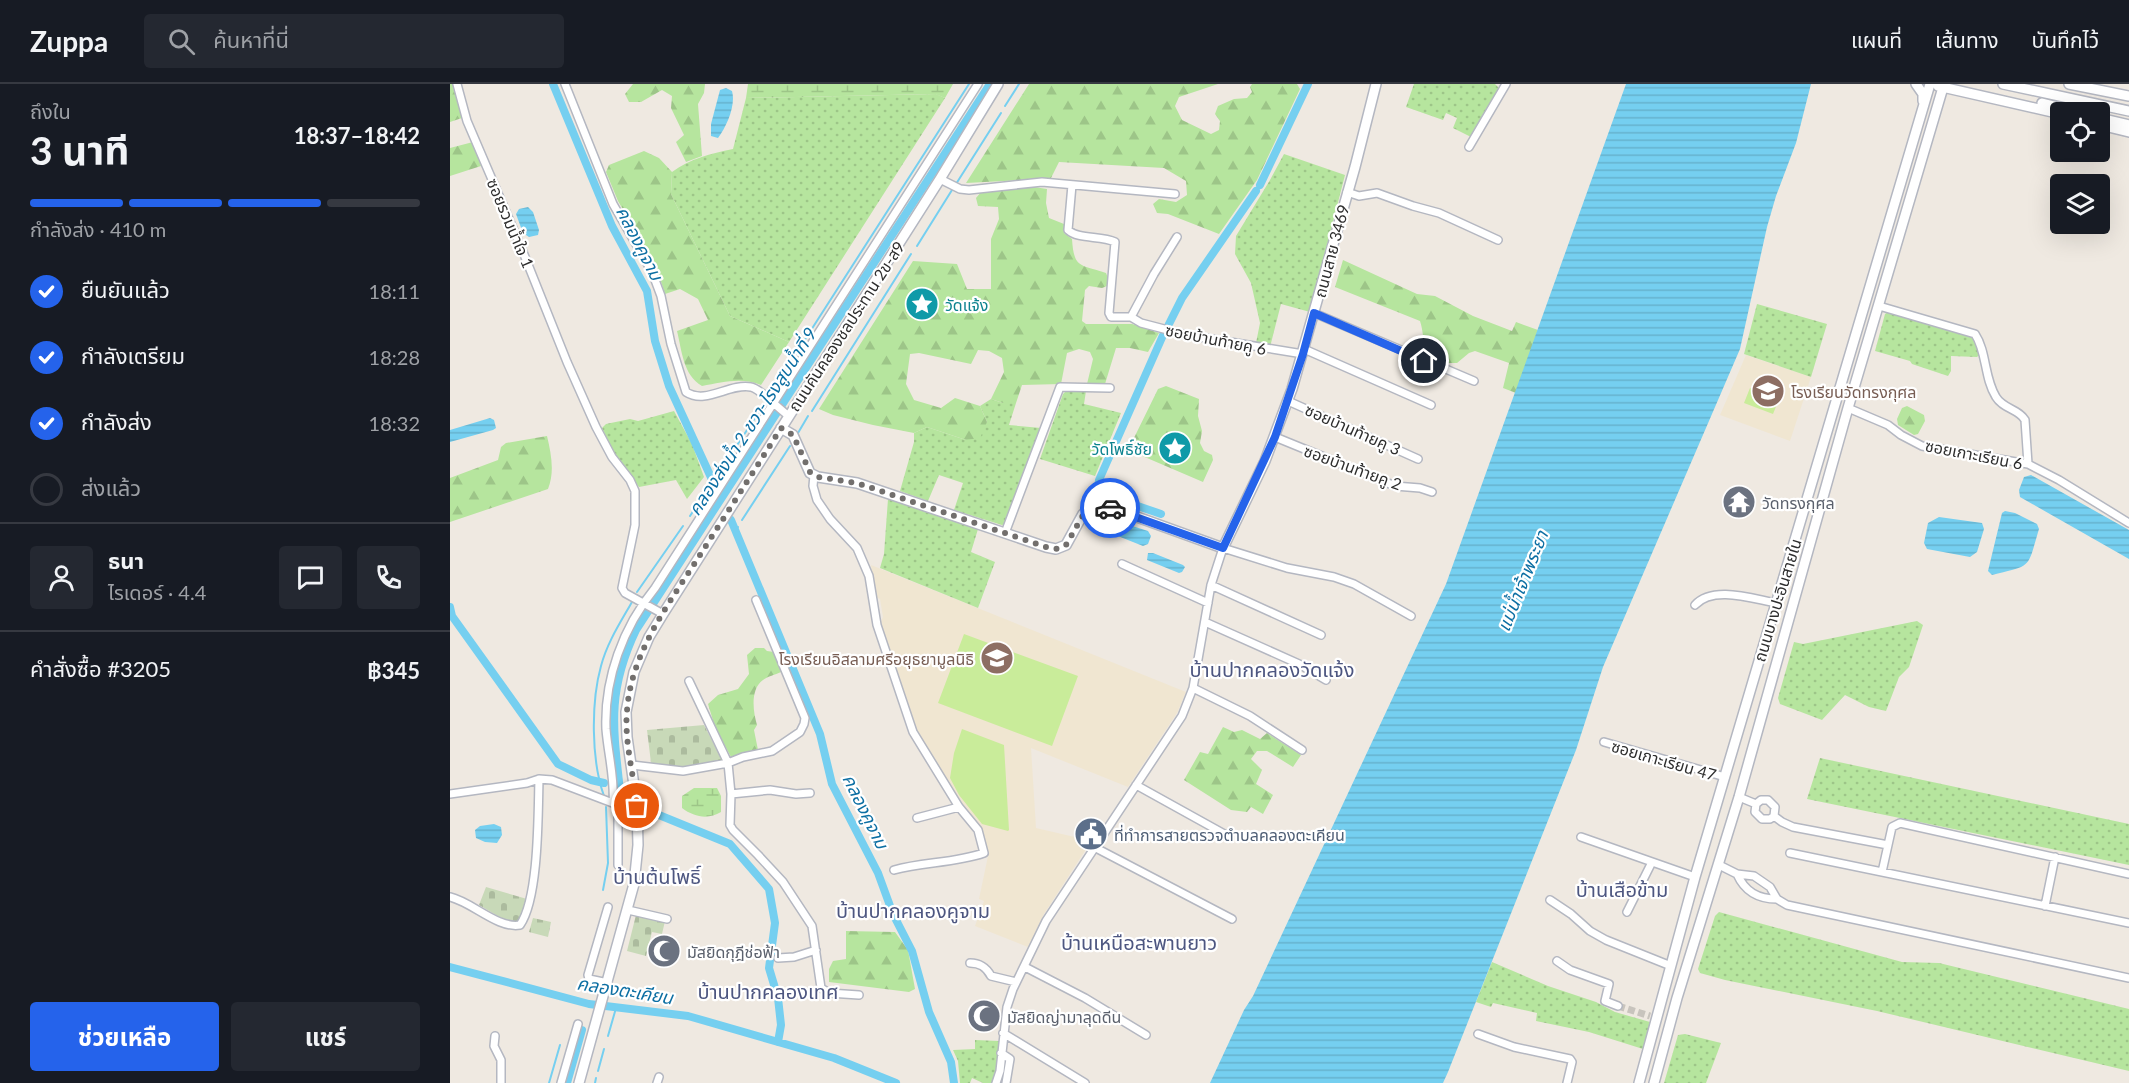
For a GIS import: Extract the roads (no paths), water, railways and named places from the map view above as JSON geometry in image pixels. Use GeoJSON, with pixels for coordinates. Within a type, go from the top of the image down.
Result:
{"type":"FeatureCollection","features":[{"type":"Feature","properties":{"kind":"main road","name":"ถนนสาย 3469"},"geometry":{"type":"LineString","coordinates":[[1223,548],[1275,437],[1288,401],[1304,352],[1376,84]]}},
{"type":"Feature","properties":{"kind":"main road"},"geometry":{"type":"LineString","coordinates":[[1916,84],[1923,94],[1923,106]]}},
{"type":"Feature","properties":{"kind":"main road","name":"ถนนบางปะอินสายใน"},"geometry":{"type":"LineString","coordinates":[[1640,1083],[1654,1017],[1671,966],[1695,877],[1928,84],[1943,86],[1848,408],[1719,866],[1654,1083]]}},
{"type":"Feature","properties":{"kind":"main road"},"geometry":{"type":"LineString","coordinates":[[2003,84],[2129,111]]}},
{"type":"Feature","properties":{"kind":"main road"},"geometry":{"type":"LineString","coordinates":[[2069,84],[2129,96]]}},
{"type":"Feature","properties":{"kind":"main road","name":"ถนนคันคลองชลประทาน 2ข-ส9"},"geometry":{"type":"LineString","coordinates":[[579,1083],[628,910],[637,865],[637,806],[627,737],[626,712],[642,651],[660,612],[940,179],[996,85]]}},
{"type":"Feature","properties":{"kind":"main road"},"geometry":{"type":"LineString","coordinates":[[1943,86],[2050,106]]}},
{"type":"Feature","properties":{"kind":"main road"},"geometry":{"type":"LineString","coordinates":[[1937,107],[1961,88]]}},
{"type":"Feature","properties":{"kind":"main road"},"geometry":{"type":"LineString","coordinates":[[1961,88],[2050,111]]}},
{"type":"Feature","properties":{"kind":"main road"},"geometry":{"type":"LineString","coordinates":[[2110,120],[2129,125]]}},
{"type":"Feature","properties":{"kind":"main road"},"geometry":{"type":"LineString","coordinates":[[2110,127],[2129,132]]}},
{"type":"Feature","properties":{"kind":"main road"},"geometry":{"type":"LineString","coordinates":[[781,428],[793,435],[810,472],[818,477],[857,483],[1046,547],[1062,548],[1070,541],[1086,510],[1100,507],[1127,513],[1223,548]]}},
{"type":"Feature","properties":{"kind":"main road"},"geometry":{"type":"LineString","coordinates":[[1737,736],[1754,742]]}},
{"type":"Feature","properties":{"kind":"street","name":"ซอยรวมน้ำใจ 1"},"geometry":{"type":"LineString","coordinates":[[457,84],[467,121],[525,256],[567,362],[596,427],[612,457],[630,480],[635,491],[635,525],[622,588],[625,593],[644,602]]}},
{"type":"Feature","properties":{"kind":"street"},"geometry":{"type":"LineString","coordinates":[[565,84],[613,204],[652,272],[661,296],[681,382],[686,392],[692,396],[701,397],[740,387],[752,387],[787,414]]}},
{"type":"Feature","properties":{"kind":"street"},"geometry":{"type":"LineString","coordinates":[[618,865],[615,804],[606,729],[607,700],[612,668],[620,646],[644,602],[774,405],[978,84]]}},
{"type":"Feature","properties":{"kind":"street"},"geometry":{"type":"LineString","coordinates":[[1469,147],[1505,84]]}},
{"type":"Feature","properties":{"kind":"street"},"geometry":{"type":"LineString","coordinates":[[940,179],[960,189],[969,190],[1042,182],[1175,194]]}},
{"type":"Feature","properties":{"kind":"street","name":"ซอยบ้านท้ายคู 6"},"geometry":{"type":"LineString","coordinates":[[1072,185],[1068,230],[1072,234],[1108,238],[1115,242],[1109,313],[1111,317],[1131,317],[1141,323],[1188,335],[1304,352],[1431,405]]}},
{"type":"Feature","properties":{"kind":"street"},"geometry":{"type":"LineString","coordinates":[[1347,192],[1359,196],[1377,193],[1439,213],[1498,240]]}},
{"type":"Feature","properties":{"kind":"street"},"geometry":{"type":"LineString","coordinates":[[1131,317],[1154,274],[1178,237]]}},
{"type":"Feature","properties":{"kind":"street"},"geometry":{"type":"LineString","coordinates":[[1879,306],[1975,334],[1980,343],[1988,381],[1997,398],[2003,405],[2022,415],[2025,420],[2028,464]]}},
{"type":"Feature","properties":{"kind":"street"},"geometry":{"type":"LineString","coordinates":[[1314,313],[1474,381]]}},
{"type":"Feature","properties":{"kind":"street"},"geometry":{"type":"LineString","coordinates":[[1005,533],[1060,387],[1110,388]]}},
{"type":"Feature","properties":{"kind":"street","name":"ซอยบ้านท้ายคู 3"},"geometry":{"type":"LineString","coordinates":[[1288,401],[1418,459]]}},
{"type":"Feature","properties":{"kind":"street","name":"ซอยเกาะเรียน 6"},"geometry":{"type":"LineString","coordinates":[[1848,408],[1888,425],[1900,435],[1922,446],[2028,464],[2059,480],[2129,523]]}},
{"type":"Feature","properties":{"kind":"street","name":"ซอยบ้านท้ายคู 2"},"geometry":{"type":"LineString","coordinates":[[1275,437],[1395,486],[1420,488],[1432,492]]}},
{"type":"Feature","properties":{"kind":"street"},"geometry":{"type":"LineString","coordinates":[[814,475],[813,486],[817,501],[857,548],[869,576],[877,625],[913,732],[959,807],[978,830],[984,853],[894,870]]}},
{"type":"Feature","properties":{"kind":"street"},"geometry":{"type":"LineString","coordinates":[[996,1083],[1000,1071],[1007,1007],[1016,982],[1046,921],[1182,716],[1193,688],[1211,585],[1223,548],[1287,568],[1334,577],[1353,584],[1411,616]]}},
{"type":"Feature","properties":{"kind":"street"},"geometry":{"type":"LineString","coordinates":[[1122,564],[1208,603]]}},
{"type":"Feature","properties":{"kind":"street"},"geometry":{"type":"LineString","coordinates":[[1211,585],[1321,635]]}},
{"type":"Feature","properties":{"kind":"street"},"geometry":{"type":"LineString","coordinates":[[1695,605],[1700,599],[1720,595],[1776,603]]}},
{"type":"Feature","properties":{"kind":"street"},"geometry":{"type":"LineString","coordinates":[[632,765],[683,771],[728,763],[743,757],[772,751],[800,732],[804,718],[756,600]]}},
{"type":"Feature","properties":{"kind":"street"},"geometry":{"type":"LineString","coordinates":[[644,602],[660,612]]}},
{"type":"Feature","properties":{"kind":"street"},"geometry":{"type":"LineString","coordinates":[[1204,622],[1299,664],[1326,680]]}},
{"type":"Feature","properties":{"kind":"street"},"geometry":{"type":"LineString","coordinates":[[689,681],[728,763],[731,794],[730,825],[792,895],[812,926],[821,988],[824,991],[859,995]]}},
{"type":"Feature","properties":{"kind":"street"},"geometry":{"type":"LineString","coordinates":[[1193,688],[1250,716],[1302,750]]}},
{"type":"Feature","properties":{"kind":"street","name":"ซอยเกาะเรียน 47"},"geometry":{"type":"LineString","coordinates":[[1604,742],[1725,777]]}},
{"type":"Feature","properties":{"kind":"street"},"geometry":{"type":"LineString","coordinates":[[450,897],[506,924],[520,926],[527,911],[536,858],[539,779]]}},
{"type":"Feature","properties":{"kind":"street"},"geometry":{"type":"LineString","coordinates":[[450,794],[527,783],[539,779],[552,780],[615,804],[637,806]]}},
{"type":"Feature","properties":{"kind":"street"},"geometry":{"type":"LineString","coordinates":[[1136,785],[1227,836]]}},
{"type":"Feature","properties":{"kind":"street"},"geometry":{"type":"LineString","coordinates":[[731,794],[770,790],[796,794],[810,793]]}},
{"type":"Feature","properties":{"kind":"street"},"geometry":{"type":"LineString","coordinates":[[1739,797],[1756,804]]}},
{"type":"Feature","properties":{"kind":"street"},"geometry":{"type":"LineString","coordinates":[[1761,800],[1768,800],[1775,807],[1774,816],[1770,819],[1762,819],[1755,812],[1756,804],[1761,800]]}},
{"type":"Feature","properties":{"kind":"street"},"geometry":{"type":"LineString","coordinates":[[917,818],[959,807]]}},
{"type":"Feature","properties":{"kind":"street"},"geometry":{"type":"LineString","coordinates":[[1774,816],[1793,827],[1888,845]]}},
{"type":"Feature","properties":{"kind":"street"},"geometry":{"type":"LineString","coordinates":[[1882,872],[1892,827],[1900,823],[2129,874]]}},
{"type":"Feature","properties":{"kind":"street"},"geometry":{"type":"LineString","coordinates":[[1581,837],[1695,877]]}},
{"type":"Feature","properties":{"kind":"street"},"geometry":{"type":"LineString","coordinates":[[1094,847],[1232,919]]}},
{"type":"Feature","properties":{"kind":"street"},"geometry":{"type":"LineString","coordinates":[[1790,853],[2129,923]]}},
{"type":"Feature","properties":{"kind":"street"},"geometry":{"type":"LineString","coordinates":[[2045,906],[2055,857]]}},
{"type":"Feature","properties":{"kind":"street"},"geometry":{"type":"LineString","coordinates":[[1627,912],[1652,862]]}},
{"type":"Feature","properties":{"kind":"street"},"geometry":{"type":"LineString","coordinates":[[1719,866],[1737,874],[1754,876],[1770,887],[1777,899],[1787,905],[2129,978]]}},
{"type":"Feature","properties":{"kind":"street"},"geometry":{"type":"LineString","coordinates":[[1737,874],[1742,885],[1762,899],[1777,899]]}},
{"type":"Feature","properties":{"kind":"street"},"geometry":{"type":"LineString","coordinates":[[1550,900],[1590,931],[1606,940],[1671,966]]}},
{"type":"Feature","properties":{"kind":"street"},"geometry":{"type":"LineString","coordinates":[[607,987],[589,979],[588,975],[608,908]]}},
{"type":"Feature","properties":{"kind":"street"},"geometry":{"type":"LineString","coordinates":[[628,910],[667,919]]}},
{"type":"Feature","properties":{"kind":"street"},"geometry":{"type":"LineString","coordinates":[[777,958],[794,957],[816,950]]}},
{"type":"Feature","properties":{"kind":"street"},"geometry":{"type":"LineString","coordinates":[[1557,961],[1570,970],[1609,984],[1605,1000],[1618,1006]]}},
{"type":"Feature","properties":{"kind":"street"},"geometry":{"type":"LineString","coordinates":[[970,963],[978,963],[991,975],[1016,982]]}},
{"type":"Feature","properties":{"kind":"street"},"geometry":{"type":"LineString","coordinates":[[1025,966],[1076,993],[1146,1035]]}},
{"type":"Feature","properties":{"kind":"street"},"geometry":{"type":"LineString","coordinates":[[561,1083],[578,1024]]}},
{"type":"Feature","properties":{"kind":"street"},"geometry":{"type":"LineString","coordinates":[[1003,1033],[1085,1083]]}},
{"type":"Feature","properties":{"kind":"street"},"geometry":{"type":"LineString","coordinates":[[1478,1034],[1523,1049],[1570,1059],[1572,1067],[1567,1083]]}},
{"type":"Feature","properties":{"kind":"street"},"geometry":{"type":"LineString","coordinates":[[495,1036],[494,1046],[501,1060],[501,1083]]}},
{"type":"Feature","properties":{"kind":"street"},"geometry":{"type":"LineString","coordinates":[[1002,1053],[1010,1059],[1006,1083]]}},
{"type":"Feature","properties":{"kind":"water","name":"แม่น้ำเจ้าพระยา"},"geometry":{"type":"Polygon","coordinates":[[[1626,84],[1811,84],[1796,143],[1767,227],[1740,349],[1603,667],[1576,750],[1448,1072],[1443,1083],[1210,1083],[1446,584],[1626,84]]]}},
{"type":"Feature","properties":{"kind":"water"},"geometry":{"type":"Polygon","coordinates":[[[726,88],[732,91],[733,103],[725,128],[718,138],[711,136],[711,124],[720,90],[726,88]]]}},
{"type":"Feature","properties":{"kind":"water"},"geometry":{"type":"Polygon","coordinates":[[[528,207],[533,212],[539,230],[538,235],[529,237],[523,233],[516,214],[519,209],[528,207]]]}},
{"type":"Feature","properties":{"kind":"water"},"geometry":{"type":"Polygon","coordinates":[[[490,418],[494,420],[496,428],[493,430],[450,442],[450,430],[490,418]]]}},
{"type":"Feature","properties":{"kind":"water"},"geometry":{"type":"Polygon","coordinates":[[[2031,475],[2129,530],[2129,559],[2020,497],[2019,490],[2024,477],[2031,475]]]}},
{"type":"Feature","properties":{"kind":"water"},"geometry":{"type":"Polygon","coordinates":[[[2005,511],[2015,513],[2037,524],[2039,529],[2030,558],[2022,567],[1992,575],[1988,571],[2002,513],[2005,511]]]}},
{"type":"Feature","properties":{"kind":"water"},"geometry":{"type":"Polygon","coordinates":[[[1101,516],[1148,531],[1151,536],[1148,544],[1143,546],[1095,527],[1092,523],[1094,517],[1101,516]]]}},
{"type":"Feature","properties":{"kind":"water"},"geometry":{"type":"Polygon","coordinates":[[[1939,517],[1982,523],[1984,529],[1977,552],[1970,557],[1927,549],[1924,543],[1928,523],[1939,517]]]}},
{"type":"Feature","properties":{"kind":"water"},"geometry":{"type":"Polygon","coordinates":[[[1148,553],[1185,567],[1179,573],[1147,560],[1148,553]]]}},
{"type":"Feature","properties":{"kind":"water"},"geometry":{"type":"Polygon","coordinates":[[[494,824],[501,827],[502,835],[497,843],[485,842],[476,838],[475,830],[480,826],[494,824]]]}},
{"type":"Feature","properties":{"kind":"waterway","name":"คลองคูจาม"},"geometry":{"type":"LineString","coordinates":[[553,84],[612,226],[647,291],[655,341],[669,386],[715,486]]}},
{"type":"Feature","properties":{"kind":"waterway"},"geometry":{"type":"LineString","coordinates":[[770,394],[969,84]]}},
{"type":"Feature","properties":{"kind":"waterway","name":"คลองส่งน้ำ 2 ขวา-โรงสูบน้ำที่ 9"},"geometry":{"type":"LineString","coordinates":[[621,800],[614,714],[620,674],[636,630],[990,84]]}},
{"type":"Feature","properties":{"kind":"waterway"},"geometry":{"type":"LineString","coordinates":[[1005,106],[1019,84]]}},
{"type":"Feature","properties":{"kind":"waterway"},"geometry":{"type":"LineString","coordinates":[[1260,185],[1308,84]]}},
{"type":"Feature","properties":{"kind":"waterway"},"geometry":{"type":"LineString","coordinates":[[956,184],[1001,113]]}},
{"type":"Feature","properties":{"kind":"waterway"},"geometry":{"type":"LineString","coordinates":[[917,246],[952,190]]}},
{"type":"Feature","properties":{"kind":"waterway"},"geometry":{"type":"LineString","coordinates":[[1168,326],[1182,298],[1256,191]]}},
{"type":"Feature","properties":{"kind":"waterway"},"geometry":{"type":"LineString","coordinates":[[812,411],[911,254]]}},
{"type":"Feature","properties":{"kind":"waterway"},"geometry":{"type":"LineString","coordinates":[[1115,499],[1102,495],[1098,489],[1099,480],[1164,333]]}},
{"type":"Feature","properties":{"kind":"waterway"},"geometry":{"type":"LineString","coordinates":[[690,516],[763,406]]}},
{"type":"Feature","properties":{"kind":"waterway"},"geometry":{"type":"LineString","coordinates":[[798,433],[808,416]]}},
{"type":"Feature","properties":{"kind":"waterway"},"geometry":{"type":"LineString","coordinates":[[742,520],[790,446]]}},
{"type":"Feature","properties":{"kind":"waterway"},"geometry":{"type":"LineString","coordinates":[[1123,501],[1161,514]]}},
{"type":"Feature","properties":{"kind":"waterway","name":"คลองคูจาม"},"geometry":{"type":"LineString","coordinates":[[731,520],[820,734],[832,784],[878,873],[893,914],[912,951],[929,1012],[951,1062],[954,1083]]}},
{"type":"Feature","properties":{"kind":"waterway"},"geometry":{"type":"LineString","coordinates":[[637,592],[683,526]]}},
{"type":"Feature","properties":{"kind":"waterway","name":"คลองคูจาม"},"geometry":{"type":"LineString","coordinates":[[735,531],[738,527]]}},
{"type":"Feature","properties":{"kind":"waterway"},"geometry":{"type":"LineString","coordinates":[[604,796],[595,749],[595,696],[607,649],[632,602]]}},
{"type":"Feature","properties":{"kind":"waterway"},"geometry":{"type":"LineString","coordinates":[[450,607],[452,616],[558,764],[591,780],[604,783]]}},
{"type":"Feature","properties":{"kind":"waterway"},"geometry":{"type":"LineString","coordinates":[[643,803],[659,815],[730,844],[769,889],[775,923],[769,968],[778,998],[781,1025],[778,1042]]}},
{"type":"Feature","properties":{"kind":"waterway"},"geometry":{"type":"LineString","coordinates":[[603,890],[608,863],[606,807]]}},
{"type":"Feature","properties":{"kind":"waterway","name":"คลองตะเคียน"},"geometry":{"type":"LineString","coordinates":[[450,967],[589,1004],[688,1016],[834,1058],[896,1083]]}},
{"type":"Feature","properties":{"kind":"waterway"},"geometry":{"type":"LineString","coordinates":[[608,1036],[616,1008]]}},
{"type":"Feature","properties":{"kind":"waterway","name":"คลองส่งน้ำ 2 ขวา-โรงสูบน้ำที่ 9"},"geometry":{"type":"LineString","coordinates":[[567,1083],[582,1030]]}},
{"type":"Feature","properties":{"kind":"waterway"},"geometry":{"type":"LineString","coordinates":[[549,1083],[560,1045]]}},
{"type":"Feature","properties":{"kind":"waterway"},"geometry":{"type":"LineString","coordinates":[[598,1071],[604,1049]]}},
{"type":"Feature","properties":{"kind":"waterway"},"geometry":{"type":"LineString","coordinates":[[595,1083],[596,1078]]}},
{"type":"Feature","properties":{"kind":"tunnel"},"geometry":{"type":"LineString","coordinates":[[1618,1006],[1650,1016]]}},
{"type":"Feature","properties":{"kind":"place","name":"วัดแจ้ง"},"geometry":{"type":"Point","coordinates":[922,304]}},
{"type":"Feature","properties":{"kind":"place","name":"โรงเรียนวัดทรงกุศล"},"geometry":{"type":"Point","coordinates":[1768,391]}},
{"type":"Feature","properties":{"kind":"place","name":"วัดโพธิ์ชัย"},"geometry":{"type":"Point","coordinates":[1175,448]}},
{"type":"Feature","properties":{"kind":"place","name":"วัดทรงกุศล"},"geometry":{"type":"Point","coordinates":[1739,502]}},
{"type":"Feature","properties":{"kind":"place","name":"โรงเรียนอิสลามศรีอยุธยามูลนิธิ"},"geometry":{"type":"Point","coordinates":[997,658]}},
{"type":"Feature","properties":{"kind":"place","name":"ที่ทำการสายตรวจตำบลคลองตะเคียน"},"geometry":{"type":"Point","coordinates":[1091,834]}},
{"type":"Feature","properties":{"kind":"place","name":"มัสยิดกุฎีช่อฟ้า"},"geometry":{"type":"Point","coordinates":[664,951]}},
{"type":"Feature","properties":{"kind":"place","name":"มัสยิดญ่ามาลุดดีน"},"geometry":{"type":"Point","coordinates":[984,1016]}},
{"type":"Feature","properties":{"kind":"district","name":"บ้านปากคลองวัดแจ้ง"},"geometry":{"type":"Point","coordinates":[1272,669]}},
{"type":"Feature","properties":{"kind":"district","name":"บ้านต้นโพธิ์"},"geometry":{"type":"Point","coordinates":[657,876]}},
{"type":"Feature","properties":{"kind":"district","name":"บ้านเสือข้าม"},"geometry":{"type":"Point","coordinates":[1622,889]}},
{"type":"Feature","properties":{"kind":"district","name":"บ้านปากคลองคูจาม"},"geometry":{"type":"Point","coordinates":[913,910]}},
{"type":"Feature","properties":{"kind":"district","name":"บ้านเหนือสะพานยาว"},"geometry":{"type":"Point","coordinates":[1139,942]}},
{"type":"Feature","properties":{"kind":"district","name":"บ้านปากคลองเทศ"},"geometry":{"type":"Point","coordinates":[768,991]}}]}
